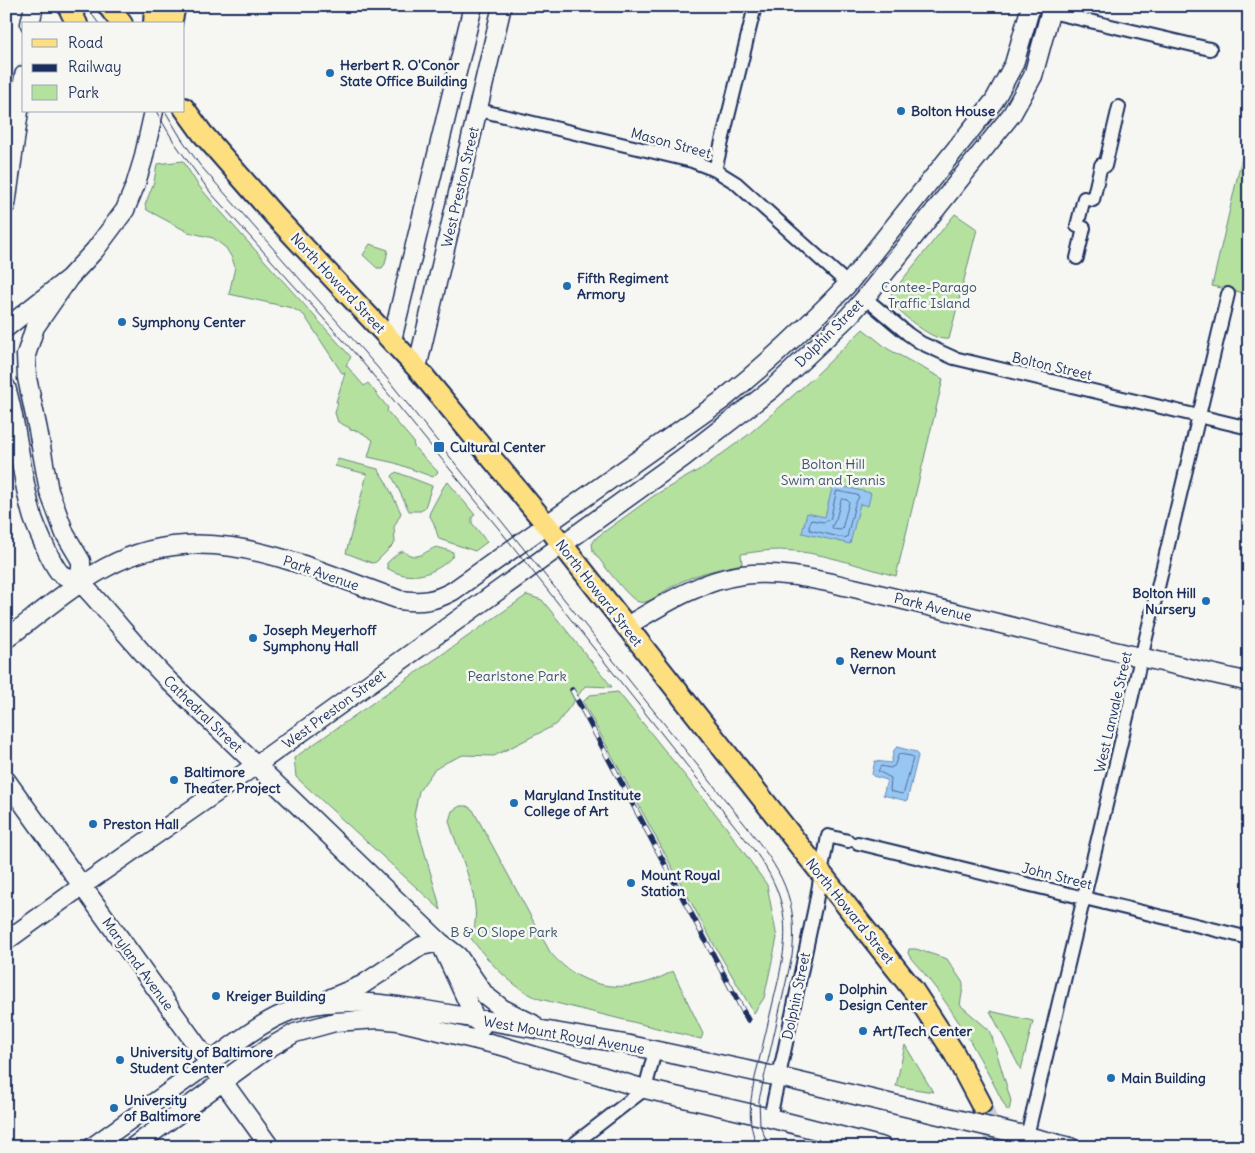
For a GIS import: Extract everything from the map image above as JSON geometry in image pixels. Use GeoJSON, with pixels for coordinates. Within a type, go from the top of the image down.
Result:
{"type":"FeatureCollection","features":[{"type":"Feature","properties":{"kind":"main road"},"geometry":{"type":"LineString","coordinates":[[68,6],[76,22]]}},
{"type":"Feature","properties":{"kind":"main road"},"geometry":{"type":"LineString","coordinates":[[108,6],[120,22]]}},
{"type":"Feature","properties":{"kind":"main road"},"geometry":{"type":"LineString","coordinates":[[154,22],[155,6]]}},
{"type":"Feature","properties":{"kind":"main road"},"geometry":{"type":"LineString","coordinates":[[171,22],[175,6]]}},
{"type":"Feature","properties":{"kind":"main road","name":"West Preston Street"},"geometry":{"type":"LineString","coordinates":[[392,340],[473,6]]}},
{"type":"Feature","properties":{"kind":"main road","name":"West Preston Street"},"geometry":{"type":"LineString","coordinates":[[417,368],[502,6]]}},
{"type":"Feature","properties":{"kind":"main road","name":"Dolphin Street"},"geometry":{"type":"LineString","coordinates":[[546,524],[671,438],[751,378],[822,312],[848,284],[994,101],[1014,64],[1031,6]]}},
{"type":"Feature","properties":{"kind":"main road","name":"Dolphin Street"},"geometry":{"type":"LineString","coordinates":[[562,545],[691,452],[772,389],[849,316],[1012,114],[1033,76],[1051,9]]}},
{"type":"Feature","properties":{"kind":"main road"},"geometry":{"type":"LineString","coordinates":[[6,205],[22,90]]}},
{"type":"Feature","properties":{"kind":"main road","name":"North Howard Street"},"geometry":{"type":"LineString","coordinates":[[185,109],[202,133],[273,214],[417,368],[546,524],[625,627],[913,990],[936,1022],[970,1080],[980,1104]]}},
{"type":"Feature","properties":{"kind":"main road"},"geometry":{"type":"LineString","coordinates":[[6,386],[16,426],[26,494],[38,529],[60,573],[81,583],[81,561],[66,534],[48,491],[27,378],[26,360],[35,327],[69,278],[95,250],[125,210],[143,160],[154,112]]}},
{"type":"Feature","properties":{"kind":"main road"},"geometry":{"type":"LineString","coordinates":[[6,328],[69,278]]}},
{"type":"Feature","properties":{"kind":"main road","name":"Park Avenue"},"geometry":{"type":"LineString","coordinates":[[6,639],[105,567],[137,554],[162,547],[209,543],[242,547],[346,580],[400,600],[412,602],[432,601],[453,591],[546,524]]}},
{"type":"Feature","properties":{"kind":"main road","name":"West Preston Street"},"geometry":{"type":"LineString","coordinates":[[6,941],[256,766],[562,545]]}},
{"type":"Feature","properties":{"kind":"main road","name":"Park Avenue"},"geometry":{"type":"LineString","coordinates":[[625,627],[680,595],[704,584],[742,575],[772,573],[821,580],[1249,682]]}},
{"type":"Feature","properties":{"kind":"main road","name":"Cathedral Street"},"geometry":{"type":"LineString","coordinates":[[81,583],[139,651],[440,942],[458,956],[485,995],[504,1009],[549,1032]]}},
{"type":"Feature","properties":{"kind":"main road","name":"Maryland Avenue"},"geometry":{"type":"LineString","coordinates":[[6,780],[270,1147]]}},
{"type":"Feature","properties":{"kind":"main road"},"geometry":{"type":"LineString","coordinates":[[307,1007],[362,985],[421,946],[440,942]]}},
{"type":"Feature","properties":{"kind":"main road","name":"Cathedral Street"},"geometry":{"type":"LineString","coordinates":[[440,942],[476,1020],[502,1046]]}},
{"type":"Feature","properties":{"kind":"main road","name":"West Mount Royal Avenue"},"geometry":{"type":"LineString","coordinates":[[92,1147],[264,1025],[284,1014],[307,1007],[344,1002],[386,1003],[655,1051],[779,1077],[914,1109],[1023,1139],[1070,1147]]}},
{"type":"Feature","properties":{"kind":"main road","name":"West Mount Royal Avenue"},"geometry":{"type":"LineString","coordinates":[[133,1147],[267,1049],[295,1033],[335,1022],[358,1019],[398,1021],[502,1046],[645,1089],[883,1147]]}},
{"type":"Feature","properties":{"kind":"street"},"geometry":{"type":"LineString","coordinates":[[715,170],[755,6]]}},
{"type":"Feature","properties":{"kind":"street"},"geometry":{"type":"LineString","coordinates":[[1051,9],[1210,48]]}},
{"type":"Feature","properties":{"kind":"street"},"geometry":{"type":"LineString","coordinates":[[1077,258],[1084,228],[1077,226],[1084,198],[1093,200],[1101,165],[1105,166],[1119,107]]}},
{"type":"Feature","properties":{"kind":"street","name":"Mason Street"},"geometry":{"type":"LineString","coordinates":[[479,110],[692,161],[715,170],[736,183],[848,284]]}},
{"type":"Feature","properties":{"kind":"street","name":"West Lanvale Street"},"geometry":{"type":"LineString","coordinates":[[1023,1139],[1084,898],[1228,294]]}},
{"type":"Feature","properties":{"kind":"street","name":"Bolton Street"},"geometry":{"type":"LineString","coordinates":[[865,298],[921,343],[954,358],[1249,428]]}},
{"type":"Feature","properties":{"kind":"street","name":"John Street"},"geometry":{"type":"LineString","coordinates":[[821,874],[828,836],[1249,938]]}},
{"type":"Feature","properties":{"kind":"street","name":"Dolphin Street"},"geometry":{"type":"LineString","coordinates":[[770,1118],[821,874]]}},
{"type":"Feature","properties":{"kind":"street"},"geometry":{"type":"LineString","coordinates":[[570,1147],[645,1089],[655,1051]]}},
{"type":"Feature","properties":{"kind":"green space"},"geometry":{"type":"Polygon","coordinates":[[[1249,127],[1249,294],[1212,286],[1249,127]]]}},
{"type":"Feature","properties":{"kind":"green space"},"geometry":{"type":"Polygon","coordinates":[[[183,161],[198,185],[214,204],[351,357],[346,365],[364,386],[368,383],[388,408],[387,411],[413,441],[414,447],[438,472],[433,477],[395,463],[368,457],[373,440],[359,431],[350,430],[350,428],[338,422],[335,413],[338,402],[336,402],[345,373],[342,373],[304,315],[292,308],[229,294],[235,267],[226,248],[213,238],[188,232],[147,210],[145,205],[154,182],[157,164],[183,161]]]}},
{"type":"Feature","properties":{"kind":"green space","name":"Contee-Parago Traffic Island"},"geometry":{"type":"Polygon","coordinates":[[[955,214],[977,229],[949,339],[942,339],[919,327],[891,304],[891,294],[955,214]]]}},
{"type":"Feature","properties":{"kind":"green space"},"geometry":{"type":"Polygon","coordinates":[[[370,244],[388,250],[385,264],[382,268],[377,268],[363,255],[370,244]]]}},
{"type":"Feature","properties":{"kind":"green space","name":"Bolton Hill Swim and Tennis"},"geometry":{"type":"Polygon","coordinates":[[[863,329],[888,349],[943,379],[896,576],[809,553],[780,550],[765,551],[741,554],[742,564],[689,578],[647,601],[639,602],[634,600],[622,588],[593,551],[592,543],[597,537],[655,495],[704,467],[748,435],[813,378],[863,329]]]}},
{"type":"Feature","properties":{"kind":"green space"},"geometry":{"type":"Polygon","coordinates":[[[338,459],[378,469],[401,513],[394,527],[395,543],[376,562],[372,563],[346,553],[367,474],[335,466],[338,459]]]}},
{"type":"Feature","properties":{"kind":"green space"},"geometry":{"type":"Polygon","coordinates":[[[396,472],[432,486],[425,507],[421,511],[409,511],[392,476],[396,472]]]}},
{"type":"Feature","properties":{"kind":"green space"},"geometry":{"type":"Polygon","coordinates":[[[448,482],[475,515],[472,517],[472,523],[487,542],[475,551],[439,539],[429,515],[448,482]]]}},
{"type":"Feature","properties":{"kind":"green space"},"geometry":{"type":"Polygon","coordinates":[[[437,547],[453,552],[453,556],[431,572],[414,576],[396,573],[387,568],[387,563],[398,553],[403,551],[413,556],[418,556],[437,547]]]}},
{"type":"Feature","properties":{"kind":"green space","name":"Pearlstone Park"},"geometry":{"type":"Polygon","coordinates":[[[527,595],[542,600],[612,687],[585,686],[557,724],[494,756],[463,755],[434,770],[419,791],[414,815],[441,910],[296,777],[294,758],[527,595]]]}},
{"type":"Feature","properties":{"kind":"green space"},"geometry":{"type":"Polygon","coordinates":[[[618,692],[726,827],[767,885],[777,938],[764,998],[754,1013],[713,943],[583,702],[590,695],[618,692]]]}},
{"type":"Feature","properties":{"kind":"green space","name":"B & O Slope Park"},"geometry":{"type":"Polygon","coordinates":[[[460,806],[467,806],[473,810],[550,952],[563,965],[577,975],[607,986],[640,984],[657,979],[673,971],[703,1034],[701,1039],[540,999],[520,988],[501,973],[470,937],[475,925],[473,896],[449,821],[452,811],[460,806]]]}},
{"type":"Feature","properties":{"kind":"green space"},"geometry":{"type":"Polygon","coordinates":[[[909,949],[916,949],[947,959],[963,983],[960,1005],[988,1029],[992,1037],[1011,1101],[1009,1111],[960,1025],[939,992],[910,957],[909,949]]]}},
{"type":"Feature","properties":{"kind":"green space"},"geometry":{"type":"Polygon","coordinates":[[[990,1011],[1033,1021],[1021,1070],[990,1011]]]}},
{"type":"Feature","properties":{"kind":"green space"},"geometry":{"type":"Polygon","coordinates":[[[905,1045],[933,1092],[896,1086],[905,1045]]]}},
{"type":"Feature","properties":{"kind":"water"},"geometry":{"type":"Polygon","coordinates":[[[833,484],[871,493],[868,506],[860,504],[850,544],[802,533],[807,513],[825,517],[833,484]]]}},
{"type":"Feature","properties":{"kind":"water"},"geometry":{"type":"Polygon","coordinates":[[[897,747],[916,752],[918,756],[907,801],[883,795],[887,780],[872,774],[875,761],[891,763],[894,750],[897,747]]]}},
{"type":"Feature","properties":{"kind":"tunnel"},"geometry":{"type":"LineString","coordinates":[[981,1104],[998,1147]]}},
{"type":"Feature","properties":{"kind":"tram line"},"geometry":{"type":"LineString","coordinates":[[86,6],[98,22]]}},
{"type":"Feature","properties":{"kind":"tram line"},"geometry":{"type":"LineString","coordinates":[[96,6],[107,22]]}},
{"type":"Feature","properties":{"kind":"tram line"},"geometry":{"type":"LineString","coordinates":[[157,112],[174,142],[210,192],[359,358],[503,534],[754,850],[767,869],[776,887],[781,904],[785,939],[779,977],[751,1098],[750,1118],[758,1147]]}},
{"type":"Feature","properties":{"kind":"tram line"},"geometry":{"type":"LineString","coordinates":[[166,112],[199,164],[385,376],[747,827],[778,872],[790,901],[793,918],[793,936],[792,956],[759,1100],[760,1125],[769,1147]]}},
{"type":"Feature","properties":{"kind":"railway"},"geometry":{"type":"LineString","coordinates":[[572,690],[748,1020]]}},
{"type":"Feature","properties":{"kind":"place","name":"Herbert R. O'Conor State Office Building"},"geometry":{"type":"Point","coordinates":[330,73]}},
{"type":"Feature","properties":{"kind":"place","name":"Bolton House"},"geometry":{"type":"Point","coordinates":[901,111]}},
{"type":"Feature","properties":{"kind":"place","name":"Fifth Regiment Armory"},"geometry":{"type":"Point","coordinates":[567,286]}},
{"type":"Feature","properties":{"kind":"place","name":"Symphony Center"},"geometry":{"type":"Point","coordinates":[122,322]}},
{"type":"Feature","properties":{"kind":"place","name":"Cultural Center"},"geometry":{"type":"Point","coordinates":[439,447]}},
{"type":"Feature","properties":{"kind":"place","name":"Bolton Hill Nursery"},"geometry":{"type":"Point","coordinates":[1206,601]}},
{"type":"Feature","properties":{"kind":"place","name":"Joseph Meyerhoff Symphony Hall"},"geometry":{"type":"Point","coordinates":[253,638]}},
{"type":"Feature","properties":{"kind":"place","name":"Renew Mount Vernon"},"geometry":{"type":"Point","coordinates":[840,661]}},
{"type":"Feature","properties":{"kind":"place","name":"Baltimore Theater Project"},"geometry":{"type":"Point","coordinates":[174,780]}},
{"type":"Feature","properties":{"kind":"place","name":"Maryland Institute College of Art"},"geometry":{"type":"Point","coordinates":[514,803]}},
{"type":"Feature","properties":{"kind":"place","name":"Preston Hall"},"geometry":{"type":"Point","coordinates":[93,824]}},
{"type":"Feature","properties":{"kind":"place","name":"Mount Royal Station"},"geometry":{"type":"Point","coordinates":[631,883]}},
{"type":"Feature","properties":{"kind":"place","name":"Kreiger Building"},"geometry":{"type":"Point","coordinates":[216,996]}},
{"type":"Feature","properties":{"kind":"place","name":"Dolphin Design Center"},"geometry":{"type":"Point","coordinates":[829,997]}},
{"type":"Feature","properties":{"kind":"place","name":"Art/Tech Center"},"geometry":{"type":"Point","coordinates":[863,1031]}},
{"type":"Feature","properties":{"kind":"place","name":"University of Baltimore Student Center"},"geometry":{"type":"Point","coordinates":[120,1060]}},
{"type":"Feature","properties":{"kind":"place","name":"Main Building"},"geometry":{"type":"Point","coordinates":[1111,1078]}},
{"type":"Feature","properties":{"kind":"place","name":"University of Baltimore"},"geometry":{"type":"Point","coordinates":[114,1108]}}]}
